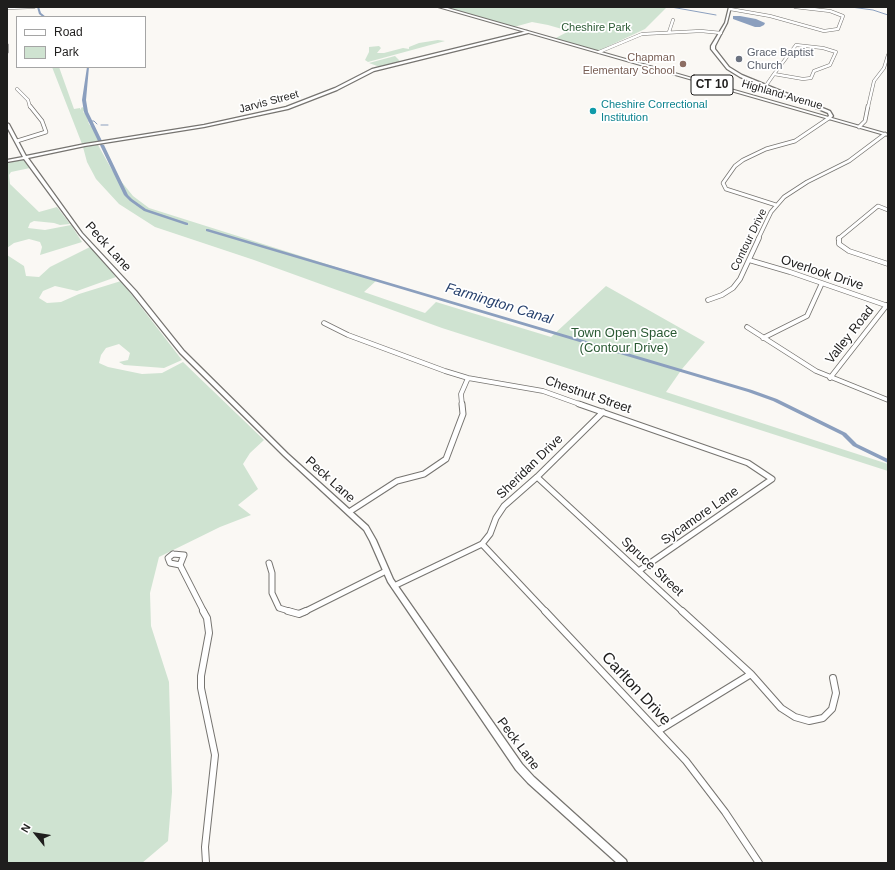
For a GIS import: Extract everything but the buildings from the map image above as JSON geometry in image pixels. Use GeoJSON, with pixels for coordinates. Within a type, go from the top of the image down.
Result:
{"type":"FeatureCollection","features":[{"type":"Feature","properties":{"kind":"highway","name":"Highland Avenue"},"geometry":{"type":"LineString","coordinates":[[440,7],[886,135]]}},
{"type":"Feature","properties":{"kind":"street"},"geometry":{"type":"LineString","coordinates":[[7,8],[34,7]]}},
{"type":"Feature","properties":{"kind":"street"},"geometry":{"type":"LineString","coordinates":[[776,205],[726,189],[723,183],[735,166],[743,160],[766,149],[795,142],[831,116],[829,112],[765,87],[737,74],[724,63],[713,48],[728,18],[730,8],[770,16],[824,31],[838,29],[843,16],[830,11],[795,7]]}},
{"type":"Feature","properties":{"kind":"street"},"geometry":{"type":"LineString","coordinates":[[669,32],[673,20]]}},
{"type":"Feature","properties":{"kind":"street"},"geometry":{"type":"LineString","coordinates":[[599,52],[636,36],[669,32],[700,31],[721,33]]}},
{"type":"Feature","properties":{"kind":"street","name":"Jarvis Street"},"geometry":{"type":"LineString","coordinates":[[7,161],[204,126],[279,110],[312,99],[374,70],[527,32]]}},
{"type":"Feature","properties":{"kind":"street"},"geometry":{"type":"LineString","coordinates":[[765,87],[774,74],[785,61],[793,47],[796,45],[828,49],[836,52],[830,65],[814,71],[811,78],[803,79],[774,74]]}},
{"type":"Feature","properties":{"kind":"street"},"geometry":{"type":"LineString","coordinates":[[7,46],[7,52]]}},
{"type":"Feature","properties":{"kind":"street"},"geometry":{"type":"LineString","coordinates":[[859,127],[865,121],[874,81],[884,68],[888,55]]}},
{"type":"Feature","properties":{"kind":"street"},"geometry":{"type":"LineString","coordinates":[[17,89],[28,100],[31,109],[42,121],[46,132],[17,141]]}},
{"type":"Feature","properties":{"kind":"street","name":"Peck Lane"},"geometry":{"type":"LineString","coordinates":[[7,124],[25,157],[81,234],[130,287],[182,352],[290,459],[349,512],[370,534],[394,586],[519,767],[619,862]]}},
{"type":"Feature","properties":{"kind":"street","name":"Contour Drive"},"geometry":{"type":"LineString","coordinates":[[708,300],[722,295],[733,288],[740,279],[776,205],[784,197],[807,182],[849,161],[886,135]]}},
{"type":"Feature","properties":{"kind":"street"},"geometry":{"type":"LineString","coordinates":[[888,210],[878,206],[841,235],[838,240],[839,244],[849,251],[888,264]]}},
{"type":"Feature","properties":{"kind":"street","name":"Overlook Drive"},"geometry":{"type":"LineString","coordinates":[[749,260],[822,283],[887,306]]}},
{"type":"Feature","properties":{"kind":"street"},"geometry":{"type":"LineString","coordinates":[[763,338],[807,316],[822,283]]}},
{"type":"Feature","properties":{"kind":"street","name":"Valley Road"},"geometry":{"type":"LineString","coordinates":[[830,378],[887,306]]}},
{"type":"Feature","properties":{"kind":"street","name":"Chestnut Street"},"geometry":{"type":"LineString","coordinates":[[324,323],[331,324],[348,335],[468,378],[543,390],[748,463],[772,479]]}},
{"type":"Feature","properties":{"kind":"street"},"geometry":{"type":"LineString","coordinates":[[747,327],[795,360],[830,378],[888,400]]}},
{"type":"Feature","properties":{"kind":"street"},"geometry":{"type":"LineString","coordinates":[[349,512],[397,481],[424,474],[446,459],[463,414],[461,394],[468,378]]}},
{"type":"Feature","properties":{"kind":"street","name":"Sheridan Drive"},"geometry":{"type":"LineString","coordinates":[[482,544],[490,534],[496,518],[504,506],[537,477],[603,412]]}},
{"type":"Feature","properties":{"kind":"street","name":"Spruce Street"},"geometry":{"type":"LineString","coordinates":[[537,477],[640,570],[751,674],[781,708],[795,717],[810,721],[823,718],[832,708],[836,693],[833,678]]}},
{"type":"Feature","properties":{"kind":"street","name":"Sycamore Lane"},"geometry":{"type":"LineString","coordinates":[[640,570],[772,479]]}},
{"type":"Feature","properties":{"kind":"street"},"geometry":{"type":"LineString","coordinates":[[394,586],[482,544]]}},
{"type":"Feature","properties":{"kind":"street","name":"Carlton Drive"},"geometry":{"type":"LineString","coordinates":[[482,544],[686,761],[725,812],[759,863]]}},
{"type":"Feature","properties":{"kind":"street"},"geometry":{"type":"LineString","coordinates":[[269,563],[272,573],[272,593],[279,608],[298,614],[386,571]]}},
{"type":"Feature","properties":{"kind":"street"},"geometry":{"type":"LineString","coordinates":[[180,565],[183,575],[207,618],[209,633],[201,676],[201,688],[214,754],[205,847],[206,863]]}},
{"type":"Feature","properties":{"kind":"street"},"geometry":{"type":"LineString","coordinates":[[658,731],[751,674]]}},
{"type":"Feature","properties":{"kind":"green space","name":"Cheshire Park"},"geometry":{"type":"Polygon","coordinates":[[[444,7],[667,7],[645,29],[598,51],[554,39],[569,31],[548,25],[532,22],[514,27],[444,7]]]}},
{"type":"Feature","properties":{"kind":"green space"},"geometry":{"type":"Polygon","coordinates":[[[438,40],[445,41],[368,62],[365,60],[369,52],[369,47],[379,46],[381,48],[377,53],[384,53],[403,48],[409,49],[409,47],[419,43],[438,40]]]}},
{"type":"Feature","properties":{"kind":"green space"},"geometry":{"type":"Polygon","coordinates":[[[395,56],[401,62],[380,67],[369,63],[395,56]]]}},
{"type":"Feature","properties":{"kind":"green space"},"geometry":{"type":"Polygon","coordinates":[[[52,68],[59,68],[74,109],[80,108],[80,110],[82,107],[84,108],[85,110],[83,112],[86,114],[89,124],[98,134],[100,141],[82,144],[52,68]]]}},
{"type":"Feature","properties":{"kind":"green space","name":"Town Open Space (Contour Drive)"},"geometry":{"type":"Polygon","coordinates":[[[98,145],[112,170],[133,196],[149,208],[377,280],[364,292],[425,313],[436,302],[551,337],[606,286],[705,342],[682,369],[666,392],[888,464],[888,471],[442,328],[254,260],[155,227],[119,204],[96,179],[87,162],[83,147],[98,145]]]}},
{"type":"Feature","properties":{"kind":"green space"},"geometry":{"type":"Polygon","coordinates":[[[23,159],[30,168],[11,172],[9,175],[10,184],[39,212],[57,207],[70,224],[60,225],[34,221],[30,223],[28,228],[45,230],[71,225],[82,242],[40,255],[42,247],[40,242],[29,239],[14,243],[7,248],[7,167],[8,163],[23,159]]]}},
{"type":"Feature","properties":{"kind":"green space"},"geometry":{"type":"Polygon","coordinates":[[[90,247],[116,277],[77,291],[55,286],[43,291],[39,298],[47,303],[61,302],[79,294],[121,281],[182,360],[164,368],[124,365],[119,362],[128,360],[130,353],[119,344],[106,348],[101,355],[99,363],[108,367],[142,374],[162,373],[183,362],[264,440],[250,453],[243,464],[258,489],[238,505],[251,515],[220,527],[159,557],[150,593],[151,626],[169,682],[172,792],[168,841],[142,863],[7,863],[7,255],[24,266],[26,276],[39,277],[50,267],[90,247]]]}},
{"type":"Feature","properties":{"kind":"water"},"geometry":{"type":"Polygon","coordinates":[[[733,16],[756,19],[765,23],[760,27],[755,27],[733,19],[733,16]]]}},
{"type":"Feature","properties":{"kind":"waterway"},"geometry":{"type":"LineString","coordinates":[[671,7],[716,15]]}},
{"type":"Feature","properties":{"kind":"waterway"},"geometry":{"type":"LineString","coordinates":[[851,7],[873,10],[888,15]]}},
{"type":"Feature","properties":{"kind":"waterway","name":"Farmington Canal"},"geometry":{"type":"LineString","coordinates":[[38,8],[40,13],[44,16]]}},
{"type":"Feature","properties":{"kind":"waterway","name":"Farmington Canal"},"geometry":{"type":"LineString","coordinates":[[88,68],[84,100],[86,112],[100,141]]}},
{"type":"Feature","properties":{"kind":"waterway","name":"Farmington Canal"},"geometry":{"type":"LineString","coordinates":[[89,121],[94,121],[97,124]]}},
{"type":"Feature","properties":{"kind":"waterway"},"geometry":{"type":"LineString","coordinates":[[101,125],[108,125]]}},
{"type":"Feature","properties":{"kind":"waterway","name":"Farmington Canal"},"geometry":{"type":"LineString","coordinates":[[102,145],[126,195],[131,200],[145,210],[187,224]]}},
{"type":"Feature","properties":{"kind":"waterway","name":"Farmington Canal"},"geometry":{"type":"LineString","coordinates":[[207,230],[750,391],[775,400],[844,434],[855,445],[888,461]]}},
{"type":"Feature","properties":{"kind":"place","name":"Grace Baptist Church"},"geometry":{"type":"Point","coordinates":[739,59]}},
{"type":"Feature","properties":{"kind":"place","name":"Chapman Elementary School"},"geometry":{"type":"Point","coordinates":[683,64]}},
{"type":"Feature","properties":{"kind":"place","name":"Cheshire Correctional Institution"},"geometry":{"type":"Point","coordinates":[593,111]}}]}
